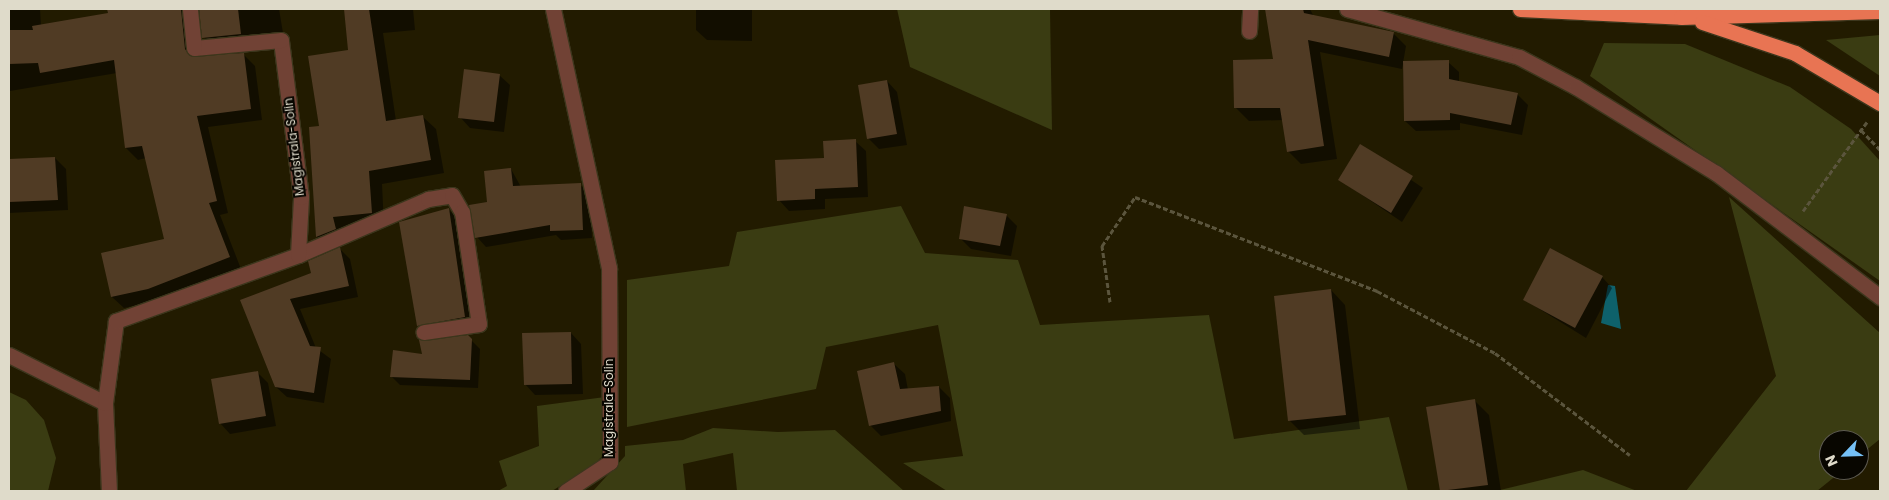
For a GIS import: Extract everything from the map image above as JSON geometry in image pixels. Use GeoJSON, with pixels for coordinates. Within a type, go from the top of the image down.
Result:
{"type":"FeatureCollection","features":[{"type":"Feature","properties":{"kind":"highway"},"geometry":{"type":"LineString","coordinates":[[1520,9],[1681,17],[1880,11]]}},
{"type":"Feature","properties":{"kind":"highway"},"geometry":{"type":"LineString","coordinates":[[1681,17],[1744,32],[1795,52],[1880,103]]}},
{"type":"Feature","properties":{"kind":"street","name":"Magistrala-Solin"},"geometry":{"type":"LineString","coordinates":[[190,9],[194,48],[281,40],[301,197],[298,255]]}},
{"type":"Feature","properties":{"kind":"street","name":"Magistrala-Solin"},"geometry":{"type":"LineString","coordinates":[[553,9],[609,268],[610,462],[566,491]]}},
{"type":"Feature","properties":{"kind":"street"},"geometry":{"type":"LineString","coordinates":[[1249,31],[1250,9]]}},
{"type":"Feature","properties":{"kind":"street"},"geometry":{"type":"LineString","coordinates":[[1347,9],[1519,57],[1716,173],[1880,297]]}},
{"type":"Feature","properties":{"kind":"street"},"geometry":{"type":"LineString","coordinates":[[109,491],[105,403],[116,321],[298,255],[428,200],[452,195],[462,212],[479,324],[424,332]]}},
{"type":"Feature","properties":{"kind":"street"},"geometry":{"type":"LineString","coordinates":[[9,355],[105,403]]}},
{"type":"Feature","properties":{"kind":"path"},"geometry":{"type":"LineString","coordinates":[[1791,228],[1870,118]]}},
{"type":"Feature","properties":{"kind":"path"},"geometry":{"type":"LineString","coordinates":[[1861,130],[1880,150]]}},
{"type":"Feature","properties":{"kind":"path"},"geometry":{"type":"LineString","coordinates":[[1110,302],[1102,246],[1135,196],[1377,291],[1495,353],[1630,455]]}},
{"type":"Feature","properties":{"kind":"shaded area"},"geometry":{"type":"Polygon","coordinates":[[[897,9],[1050,9],[1052,130],[910,67],[897,9]]]}},
{"type":"Feature","properties":{"kind":"shaded area"},"geometry":{"type":"Polygon","coordinates":[[[1880,35],[1880,76],[1826,40],[1880,35]]]}},
{"type":"Feature","properties":{"kind":"shaded area"},"geometry":{"type":"Polygon","coordinates":[[[1604,43],[1685,44],[1790,87],[1851,129],[1880,161],[1880,281],[1590,76],[1604,43]]]}},
{"type":"Feature","properties":{"kind":"shaded area"},"geometry":{"type":"Polygon","coordinates":[[[1729,197],[1880,333],[1880,439],[1869,448],[1869,430],[1819,430],[1819,480],[1831,480],[1817,491],[1686,491],[1776,376],[1729,197]]]}},
{"type":"Feature","properties":{"kind":"shaded area"},"geometry":{"type":"Polygon","coordinates":[[[901,206],[925,253],[1018,260],[1040,325],[1209,315],[1234,439],[1389,417],[1408,491],[947,491],[903,463],[963,456],[938,325],[826,347],[816,389],[627,427],[627,280],[729,266],[737,232],[901,206]]]}},
{"type":"Feature","properties":{"kind":"shaded area"},"geometry":{"type":"Polygon","coordinates":[[[9,392],[26,400],[44,420],[56,458],[48,491],[9,491],[9,392]]]}},
{"type":"Feature","properties":{"kind":"shaded area"},"geometry":{"type":"Polygon","coordinates":[[[605,397],[605,453],[595,464],[552,491],[498,491],[507,486],[499,461],[539,446],[537,406],[605,397]]]}},
{"type":"Feature","properties":{"kind":"shaded area"},"geometry":{"type":"Polygon","coordinates":[[[713,428],[778,432],[835,430],[904,491],[737,491],[733,453],[683,464],[686,491],[593,491],[625,456],[625,446],[683,440],[713,428]]]}},
{"type":"Feature","properties":{"kind":"shaded area"},"geometry":{"type":"Polygon","coordinates":[[[1583,470],[1637,491],[1496,491],[1583,470]]]}},
{"type":"Feature","properties":{"kind":"water"},"geometry":{"type":"Polygon","coordinates":[[[1608,285],[1615,286],[1621,329],[1601,323],[1608,285]]]}},
{"type":"Feature","properties":{"kind":"building"},"geometry":{"type":"Polygon","coordinates":[[[107,9],[181,9],[185,49],[190,56],[244,53],[251,109],[197,116],[217,201],[209,203],[230,257],[148,289],[111,297],[101,253],[164,239],[142,146],[125,148],[114,60],[40,73],[38,63],[9,64],[9,30],[33,30],[32,26],[108,13],[107,9]]]}},
{"type":"Feature","properties":{"kind":"building"},"geometry":{"type":"Polygon","coordinates":[[[199,9],[238,9],[241,34],[202,38],[199,9]]]}},
{"type":"Feature","properties":{"kind":"building"},"geometry":{"type":"Polygon","coordinates":[[[344,9],[369,9],[386,121],[423,115],[431,160],[369,171],[372,213],[333,217],[336,229],[316,237],[309,127],[319,126],[308,56],[348,50],[344,9]]]}},
{"type":"Feature","properties":{"kind":"building"},"geometry":{"type":"Polygon","coordinates":[[[1265,9],[1303,9],[1304,13],[1394,32],[1389,57],[1308,40],[1324,146],[1287,152],[1280,108],[1234,108],[1233,60],[1273,59],[1265,9]]]}},
{"type":"Feature","properties":{"kind":"building"},"geometry":{"type":"Polygon","coordinates":[[[1449,60],[1449,79],[1518,93],[1511,125],[1450,113],[1450,120],[1404,121],[1403,61],[1449,60]]]}},
{"type":"Feature","properties":{"kind":"building"},"geometry":{"type":"Polygon","coordinates":[[[464,69],[500,74],[494,122],[458,118],[464,69]]]}},
{"type":"Feature","properties":{"kind":"building"},"geometry":{"type":"Polygon","coordinates":[[[887,80],[897,134],[867,139],[858,85],[887,80]]]}},
{"type":"Feature","properties":{"kind":"building"},"geometry":{"type":"Polygon","coordinates":[[[856,139],[858,187],[815,189],[815,199],[777,201],[775,160],[824,158],[823,141],[856,139]]]}},
{"type":"Feature","properties":{"kind":"building"},"geometry":{"type":"Polygon","coordinates":[[[1360,144],[1413,176],[1391,213],[1338,180],[1360,144]]]}},
{"type":"Feature","properties":{"kind":"building"},"geometry":{"type":"Polygon","coordinates":[[[55,157],[58,200],[9,202],[9,159],[55,157]]]}},
{"type":"Feature","properties":{"kind":"building"},"geometry":{"type":"Polygon","coordinates":[[[511,168],[513,186],[581,183],[583,230],[550,231],[550,225],[475,238],[469,205],[487,202],[484,171],[511,168]]]}},
{"type":"Feature","properties":{"kind":"building"},"geometry":{"type":"Polygon","coordinates":[[[964,206],[1007,214],[1000,246],[959,239],[964,206]]]}},
{"type":"Feature","properties":{"kind":"building"},"geometry":{"type":"Polygon","coordinates":[[[449,208],[465,317],[417,326],[399,222],[449,208]]]}},
{"type":"Feature","properties":{"kind":"building"},"geometry":{"type":"Polygon","coordinates":[[[340,247],[349,286],[290,299],[310,346],[321,347],[314,393],[275,387],[240,300],[311,273],[308,261],[340,247]]]}},
{"type":"Feature","properties":{"kind":"building"},"geometry":{"type":"Polygon","coordinates":[[[1550,248],[1603,276],[1575,328],[1523,300],[1550,248]]]}},
{"type":"Feature","properties":{"kind":"building"},"geometry":{"type":"Polygon","coordinates":[[[1331,289],[1346,415],[1288,421],[1274,296],[1331,289]]]}},
{"type":"Feature","properties":{"kind":"building"},"geometry":{"type":"Polygon","coordinates":[[[571,332],[572,384],[524,385],[522,333],[571,332]]]}},
{"type":"Feature","properties":{"kind":"building"},"geometry":{"type":"Polygon","coordinates":[[[468,335],[472,339],[470,380],[390,377],[393,350],[422,354],[419,340],[468,335]]]}},
{"type":"Feature","properties":{"kind":"building"},"geometry":{"type":"Polygon","coordinates":[[[894,362],[900,389],[939,386],[941,411],[869,426],[857,371],[894,362]]]}},
{"type":"Feature","properties":{"kind":"building"},"geometry":{"type":"Polygon","coordinates":[[[258,371],[266,416],[219,424],[211,379],[258,371]]]}},
{"type":"Feature","properties":{"kind":"building"},"geometry":{"type":"Polygon","coordinates":[[[1475,399],[1488,485],[1440,491],[1426,407],[1475,399]]]}}]}
